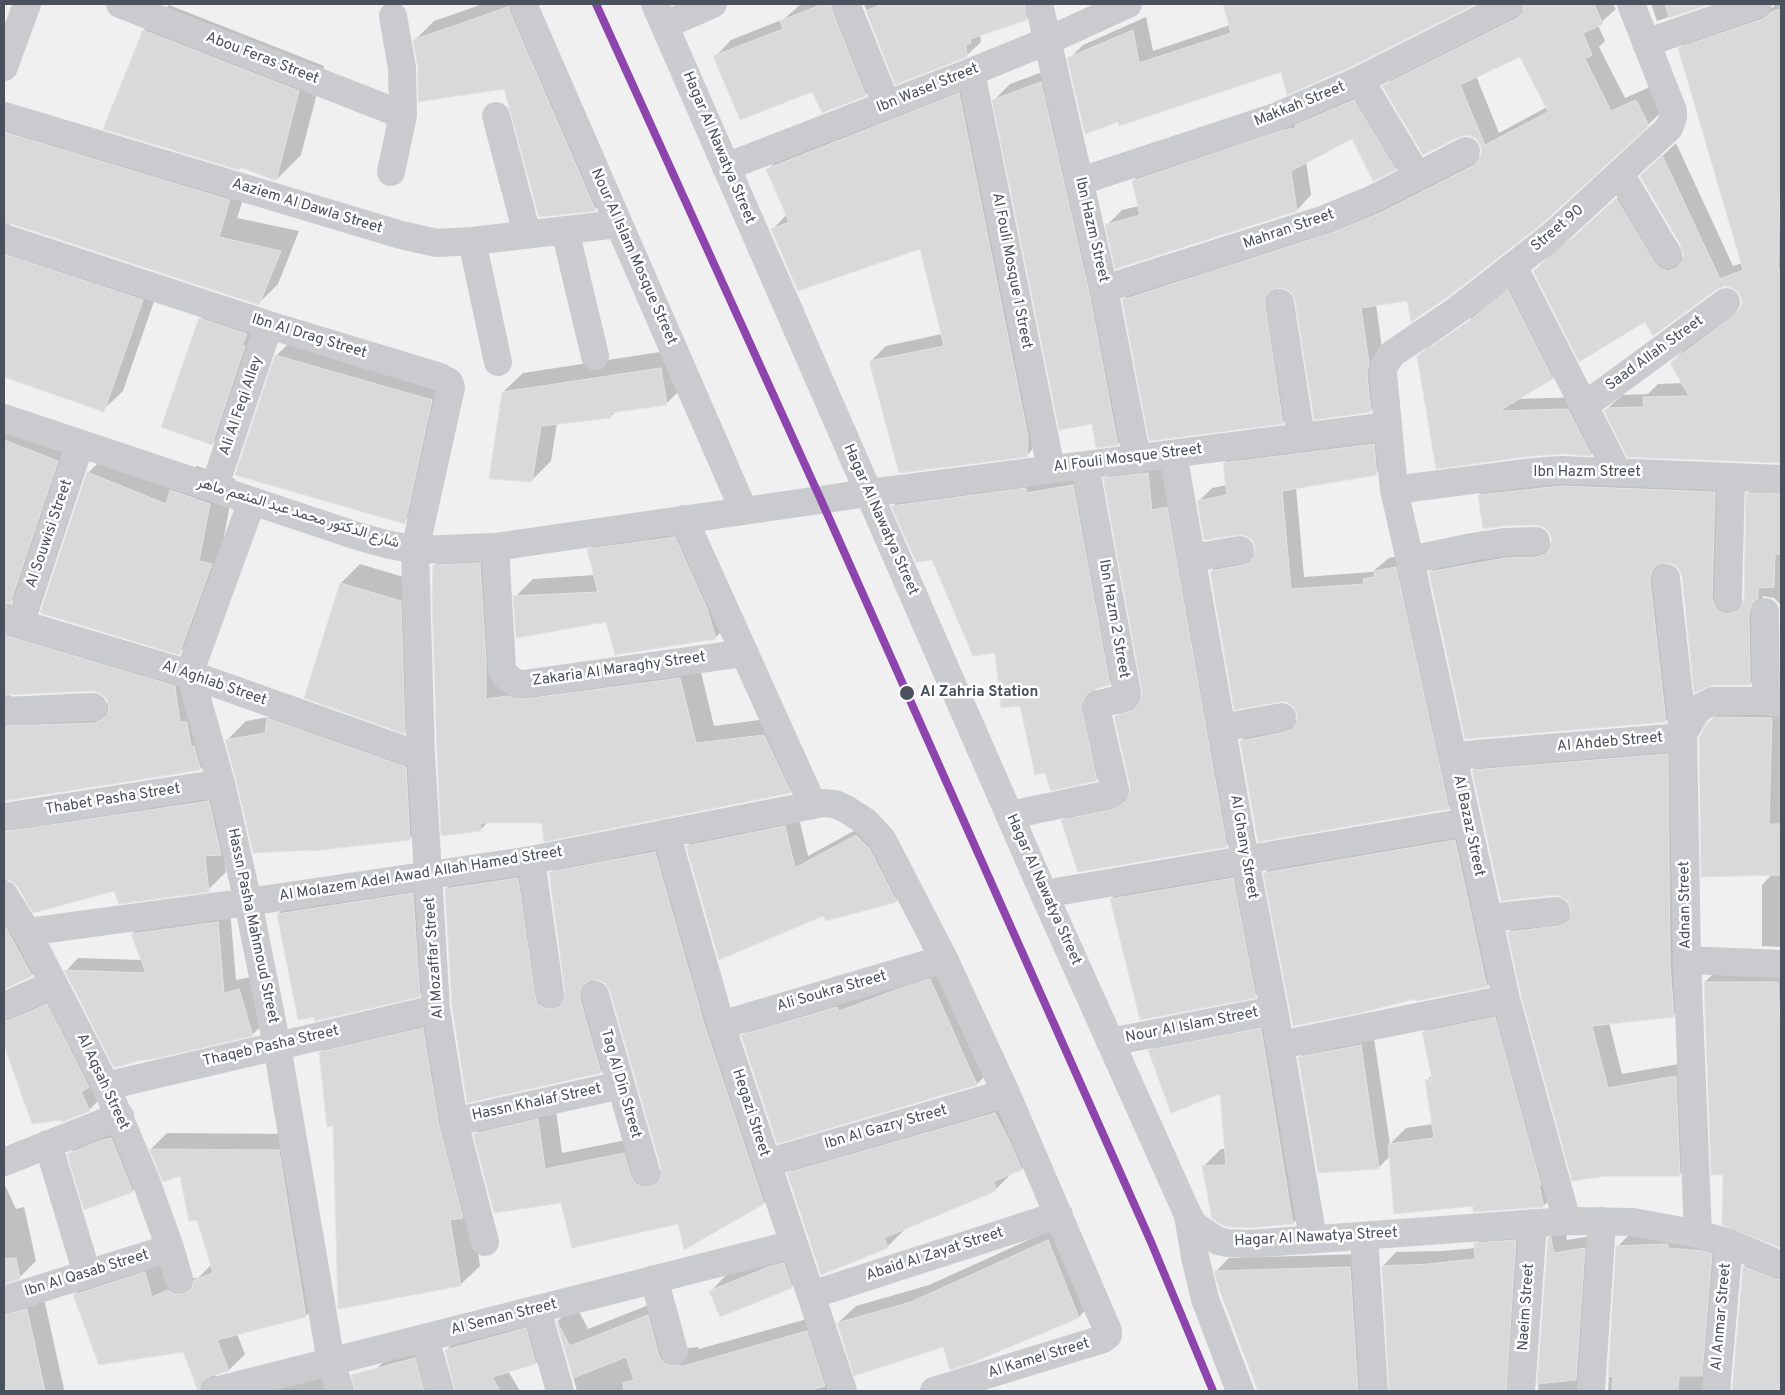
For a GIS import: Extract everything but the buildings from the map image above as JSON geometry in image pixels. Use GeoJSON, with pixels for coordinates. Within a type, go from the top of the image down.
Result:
{"type":"FeatureCollection","features":[{"type":"Feature","properties":{"kind":"street"},"geometry":{"type":"LineString","coordinates":[[4,66],[27,4]]}},
{"type":"Feature","properties":{"kind":"street","name":"Abou Feras Street"},"geometry":{"type":"LineString","coordinates":[[120,4],[403,114]]}},
{"type":"Feature","properties":{"kind":"street","name":"Nour Al Islam Mosque Street"},"geometry":{"type":"LineString","coordinates":[[523,4],[744,511]]}},
{"type":"Feature","properties":{"kind":"street"},"geometry":{"type":"LineString","coordinates":[[660,15],[713,4]]}},
{"type":"Feature","properties":{"kind":"street"},"geometry":{"type":"LineString","coordinates":[[846,4],[887,106]]}},
{"type":"Feature","properties":{"kind":"street","name":"Ibn Hazm Street"},"geometry":{"type":"LineString","coordinates":[[1039,4],[1104,289],[1137,458]]}},
{"type":"Feature","properties":{"kind":"street","name":"Ibn Wasel Street"},"geometry":{"type":"LineString","coordinates":[[726,167],[971,72],[1047,41],[1128,4]]}},
{"type":"Feature","properties":{"kind":"street","name":"Makkah Street"},"geometry":{"type":"LineString","coordinates":[[1080,181],[1275,117],[1360,80],[1510,4]]}},
{"type":"Feature","properties":{"kind":"street","name":"Street 90"},"geometry":{"type":"LineString","coordinates":[[1388,426],[1383,373],[1387,359],[1553,235],[1669,128],[1673,117],[1672,111],[1631,4]]}},
{"type":"Feature","properties":{"kind":"street"},"geometry":{"type":"LineString","coordinates":[[1646,43],[1758,4]]}},
{"type":"Feature","properties":{"kind":"street","name":"Hagar Al Nawatya Street"},"geometry":{"type":"LineString","coordinates":[[660,15],[1044,894],[1193,1224],[1218,1240],[1228,1243],[1248,1244],[1567,1221],[1633,1222],[1666,1227],[1729,1243],[1781,1265]]}},
{"type":"Feature","properties":{"kind":"street"},"geometry":{"type":"LineString","coordinates":[[391,172],[403,114],[402,68],[392,16]]}},
{"type":"Feature","properties":{"kind":"street","name":"Al Fouli Mosque 1 Street"},"geometry":{"type":"LineString","coordinates":[[971,72],[1051,469]]}},
{"type":"Feature","properties":{"kind":"street"},"geometry":{"type":"LineString","coordinates":[[1360,80],[1418,177]]}},
{"type":"Feature","properties":{"kind":"street","name":"Aaziem Al Dawla Street"},"geometry":{"type":"LineString","coordinates":[[4,116],[401,235],[437,243],[618,224]]}},
{"type":"Feature","properties":{"kind":"street"},"geometry":{"type":"LineString","coordinates":[[496,116],[527,234]]}},
{"type":"Feature","properties":{"kind":"street","name":"Mahran Street"},"geometry":{"type":"LineString","coordinates":[[1104,289],[1326,219],[1373,199],[1466,151]]}},
{"type":"Feature","properties":{"kind":"street"},"geometry":{"type":"LineString","coordinates":[[1620,174],[1668,255]]}},
{"type":"Feature","properties":{"kind":"street"},"geometry":{"type":"LineString","coordinates":[[565,230],[595,356]]}},
{"type":"Feature","properties":{"kind":"street","name":"Ibn Al Drag Street"},"geometry":{"type":"LineString","coordinates":[[4,238],[440,377],[449,382],[452,387],[416,550]]}},
{"type":"Feature","properties":{"kind":"street"},"geometry":{"type":"LineString","coordinates":[[472,240],[498,362]]}},
{"type":"Feature","properties":{"kind":"street"},"geometry":{"type":"LineString","coordinates":[[1514,266],[1617,472]]}},
{"type":"Feature","properties":{"kind":"street","name":"Saad Allah Street"},"geometry":{"type":"LineString","coordinates":[[1584,406],[1726,302]]}},
{"type":"Feature","properties":{"kind":"street"},"geometry":{"type":"LineString","coordinates":[[1280,303],[1301,437]]}},
{"type":"Feature","properties":{"kind":"street","name":"Ali Al Feqi Alley"},"geometry":{"type":"LineString","coordinates":[[214,488],[269,324]]}},
{"type":"Feature","properties":{"kind":"street","name":"شارع الدكتور محمد عبد المنعم ماهر"},"geometry":{"type":"LineString","coordinates":[[4,418],[357,536],[416,550],[495,547],[868,493]]}},
{"type":"Feature","properties":{"kind":"street","name":"Al Fouli Mosque Street"},"geometry":{"type":"LineString","coordinates":[[868,493],[1388,426]]}},
{"type":"Feature","properties":{"kind":"street","name":"Al Bazaz Street"},"geometry":{"type":"LineString","coordinates":[[1388,426],[1394,490],[1506,999],[1567,1221]]}},
{"type":"Feature","properties":{"kind":"street","name":"Al Souwisi Street"},"geometry":{"type":"LineString","coordinates":[[12,621],[80,444]]}},
{"type":"Feature","properties":{"kind":"street","name":"Al Ghany Street"},"geometry":{"type":"LineString","coordinates":[[1173,454],[1221,728],[1274,1010],[1313,1239]]}},
{"type":"Feature","properties":{"kind":"street","name":"Ibn Hazm 2 Street"},"geometry":{"type":"LineString","coordinates":[[1010,815],[1111,794],[1114,790],[1096,708],[1099,704],[1124,698],[1127,693],[1085,465]]}},
{"type":"Feature","properties":{"kind":"street","name":"Ibn Hazm Street"},"geometry":{"type":"LineString","coordinates":[[1394,490],[1561,470],[1781,479]]}},
{"type":"Feature","properties":{"kind":"street"},"geometry":{"type":"LineString","coordinates":[[1728,598],[1731,478]]}},
{"type":"Feature","properties":{"kind":"street","name":"Hassn Pasha Mahmoud Street"},"geometry":{"type":"LineString","coordinates":[[252,501],[194,660],[192,675],[195,692],[221,783],[248,902],[277,1046],[331,1362],[340,1391]]}},
{"type":"Feature","properties":{"kind":"street"},"geometry":{"type":"LineString","coordinates":[[684,519],[813,805]]}},
{"type":"Feature","properties":{"kind":"street"},"geometry":{"type":"LineString","coordinates":[[1410,560],[1504,542],[1536,541]]}},
{"type":"Feature","properties":{"kind":"street","name":"Zakaria Al Maraghy Street"},"geometry":{"type":"LineString","coordinates":[[495,547],[502,669],[505,675],[516,683],[523,684],[744,653]]}},
{"type":"Feature","properties":{"kind":"street","name":"Al Mozaffar Street"},"geometry":{"type":"LineString","coordinates":[[416,550],[422,756],[436,1009],[454,1122],[485,1242]]}},
{"type":"Feature","properties":{"kind":"street"},"geometry":{"type":"LineString","coordinates":[[1192,558],[1240,550]]}},
{"type":"Feature","properties":{"kind":"street","name":"Adnan Street"},"geometry":{"type":"LineString","coordinates":[[1666,578],[1683,732],[1687,960],[1698,1234]]}},
{"type":"Feature","properties":{"kind":"street"},"geometry":{"type":"LineString","coordinates":[[1764,612],[1774,702]]}},
{"type":"Feature","properties":{"kind":"street","name":"Al Aghlab Street"},"geometry":{"type":"LineString","coordinates":[[12,621],[192,675],[422,756]]}},
{"type":"Feature","properties":{"kind":"street","name":"Al Ahdeb Street"},"geometry":{"type":"LineString","coordinates":[[1453,756],[1664,739],[1674,737],[1683,732],[1696,712],[1713,702],[1774,702]]}},
{"type":"Feature","properties":{"kind":"street"},"geometry":{"type":"LineString","coordinates":[[4,711],[92,708]]}},
{"type":"Feature","properties":{"kind":"street"},"geometry":{"type":"LineString","coordinates":[[1221,728],[1282,717]]}},
{"type":"Feature","properties":{"kind":"street","name":"Thabet Pasha Street"},"geometry":{"type":"LineString","coordinates":[[4,817],[221,783]]}},
{"type":"Feature","properties":{"kind":"street","name":"Al Molazem Adel Awad Allah Hamed Street"},"geometry":{"type":"LineString","coordinates":[[27,932],[248,902],[531,860],[823,803],[835,804],[866,822],[882,839],[944,959],[1006,1093],[1107,1328]]}},
{"type":"Feature","properties":{"kind":"street"},"geometry":{"type":"LineString","coordinates":[[1044,894],[1467,822]]}},
{"type":"Feature","properties":{"kind":"street","name":"Hegazi Street"},"geometry":{"type":"LineString","coordinates":[[666,833],[721,1025],[843,1391]]}},
{"type":"Feature","properties":{"kind":"street"},"geometry":{"type":"LineString","coordinates":[[531,860],[550,994]]}},
{"type":"Feature","properties":{"kind":"street","name":"Al Aqsah Street"},"geometry":{"type":"LineString","coordinates":[[4,895],[27,932],[120,1116],[146,1181],[179,1279]]}},
{"type":"Feature","properties":{"kind":"street"},"geometry":{"type":"LineString","coordinates":[[1488,918],[1556,911]]}},
{"type":"Feature","properties":{"kind":"street","name":"Ali Soukra Street"},"geometry":{"type":"LineString","coordinates":[[721,1025],[944,959]]}},
{"type":"Feature","properties":{"kind":"street"},"geometry":{"type":"LineString","coordinates":[[1687,960],[1781,964]]}},
{"type":"Feature","properties":{"kind":"street"},"geometry":{"type":"LineString","coordinates":[[4,1006],[54,984]]}},
{"type":"Feature","properties":{"kind":"street","name":"Tag Al Din Street"},"geometry":{"type":"LineString","coordinates":[[595,995],[646,1172]]}},
{"type":"Feature","properties":{"kind":"street"},"geometry":{"type":"LineString","coordinates":[[1280,1045],[1506,999]]}},
{"type":"Feature","properties":{"kind":"street","name":"Thaqeb Pasha Street"},"geometry":{"type":"LineString","coordinates":[[106,1086],[436,1009]]}},
{"type":"Feature","properties":{"kind":"street","name":"Nour Al Islam Street"},"geometry":{"type":"LineString","coordinates":[[1110,1042],[1274,1010]]}},
{"type":"Feature","properties":{"kind":"street","name":"Hassn Khalaf Street"},"geometry":{"type":"LineString","coordinates":[[454,1122],[621,1085]]}},
{"type":"Feature","properties":{"kind":"street","name":"Ibn Al Gazry Street"},"geometry":{"type":"LineString","coordinates":[[767,1163],[1006,1093]]}},
{"type":"Feature","properties":{"kind":"street"},"geometry":{"type":"LineString","coordinates":[[4,1162],[120,1116]]}},
{"type":"Feature","properties":{"kind":"street"},"geometry":{"type":"LineString","coordinates":[[48,1144],[87,1274]]}},
{"type":"Feature","properties":{"kind":"street","name":"Abaid Al Zayat Street"},"geometry":{"type":"LineString","coordinates":[[811,1295],[1059,1215]]}},
{"type":"Feature","properties":{"kind":"street"},"geometry":{"type":"LineString","coordinates":[[1188,1215],[1195,1257],[1206,1298],[1240,1391]]}},
{"type":"Feature","properties":{"kind":"street"},"geometry":{"type":"LineString","coordinates":[[1591,1391],[1602,1221]]}},
{"type":"Feature","properties":{"kind":"street","name":"Naeim Street"},"geometry":{"type":"LineString","coordinates":[[1521,1391],[1533,1223]]}},
{"type":"Feature","properties":{"kind":"street"},"geometry":{"type":"LineString","coordinates":[[1364,1236],[1374,1391]]}},
{"type":"Feature","properties":{"kind":"street","name":"Al Anmar Street"},"geometry":{"type":"LineString","coordinates":[[1716,1391],[1729,1243]]}},
{"type":"Feature","properties":{"kind":"street","name":"Al Seman Street"},"geometry":{"type":"LineString","coordinates":[[215,1391],[794,1244]]}},
{"type":"Feature","properties":{"kind":"street","name":"Ibn Al Qasab Street"},"geometry":{"type":"LineString","coordinates":[[4,1300],[170,1248]]}},
{"type":"Feature","properties":{"kind":"street"},"geometry":{"type":"LineString","coordinates":[[654,1279],[674,1351]]}},
{"type":"Feature","properties":{"kind":"street"},"geometry":{"type":"LineString","coordinates":[[537,1310],[560,1391]]}},
{"type":"Feature","properties":{"kind":"street","name":"Al Kamel Street"},"geometry":{"type":"LineString","coordinates":[[934,1391],[1103,1339],[1108,1335],[1107,1328]]}},
{"type":"Feature","properties":{"kind":"street"},"geometry":{"type":"LineString","coordinates":[[425,1338],[440,1391]]}},
{"type":"Feature","properties":{"kind":"transit line"},"geometry":{"type":"LineString","coordinates":[[596,4],[821,500],[1151,1242],[1213,1391]]}},
{"type":"Feature","properties":{"kind":"place","name":"Al Zahria Station"},"geometry":{"type":"Point","coordinates":[907,693]}}]}
